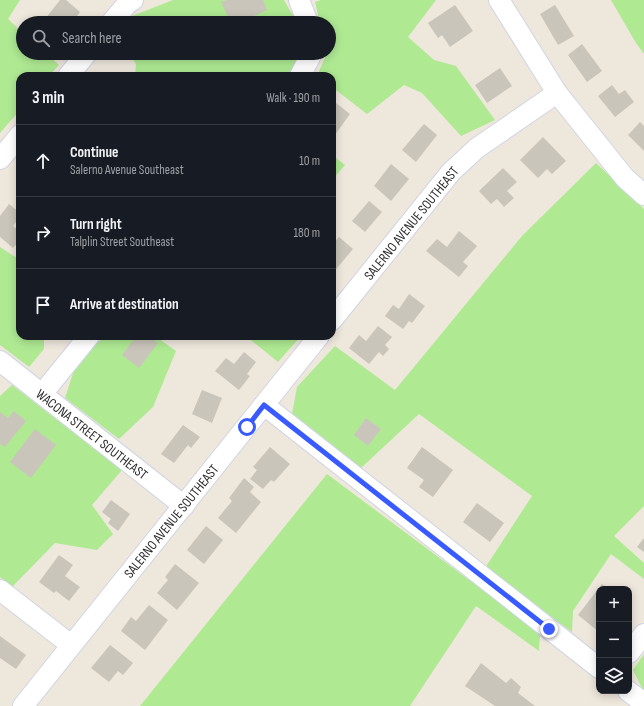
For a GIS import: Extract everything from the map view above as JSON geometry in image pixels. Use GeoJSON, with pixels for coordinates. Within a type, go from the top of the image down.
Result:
{"type":"FeatureCollection","features":[{"type":"Feature","properties":{"kind":"street"},"geometry":{"type":"LineString","coordinates":[[117,16],[127,4],[133,0]]}},
{"type":"Feature","properties":{"kind":"street"},"geometry":{"type":"LineString","coordinates":[[299,0],[305,16]]}},
{"type":"Feature","properties":{"kind":"street"},"geometry":{"type":"LineString","coordinates":[[499,0],[557,93],[625,178],[644,195]]}},
{"type":"Feature","properties":{"kind":"street"},"geometry":{"type":"LineString","coordinates":[[71,72],[81,60]]}},
{"type":"Feature","properties":{"kind":"street"},"geometry":{"type":"LineString","coordinates":[[302,72],[308,60]]}},
{"type":"Feature","properties":{"kind":"street","name":"SALERNO AVENUE SOUTHEAST"},"geometry":{"type":"LineString","coordinates":[[336,315],[451,172],[477,148],[557,93]]}},
{"type":"Feature","properties":{"kind":"street"},"geometry":{"type":"LineString","coordinates":[[0,160],[16,140]]}},
{"type":"Feature","properties":{"kind":"street"},"geometry":{"type":"LineString","coordinates":[[42,394],[86,340]]}},
{"type":"Feature","properties":{"kind":"street","name":"SALERNO AVENUE SOUTHEAST"},"geometry":{"type":"LineString","coordinates":[[22,706],[317,340]]}},
{"type":"Feature","properties":{"kind":"street","name":"WACONA STREET SOUTHEAST"},"geometry":{"type":"LineString","coordinates":[[0,361],[184,506]]}},
{"type":"Feature","properties":{"kind":"street"},"geometry":{"type":"LineString","coordinates":[[264,405],[596,666]]}},
{"type":"Feature","properties":{"kind":"street"},"geometry":{"type":"LineString","coordinates":[[0,590],[71,645]]}},
{"type":"Feature","properties":{"kind":"street"},"geometry":{"type":"LineString","coordinates":[[632,649],[644,634]]}},
{"type":"Feature","properties":{"kind":"street"},"geometry":{"type":"LineString","coordinates":[[632,694],[644,703]]}},
{"type":"Feature","properties":{"kind":"green space"},"geometry":{"type":"Polygon","coordinates":[[[0,0],[20,0],[8,19],[16,26],[16,60],[54,60],[59,65],[53,72],[16,72],[16,115],[0,133],[0,0]]]}},
{"type":"Feature","properties":{"kind":"green space"},"geometry":{"type":"Polygon","coordinates":[[[173,0],[284,0],[293,16],[132,16],[173,0]]]}},
{"type":"Feature","properties":{"kind":"green space"},"geometry":{"type":"Polygon","coordinates":[[[321,0],[436,0],[408,37],[434,60],[456,66],[495,120],[461,136],[422,93],[404,85],[367,114],[336,90],[336,72],[319,72],[324,60],[336,60],[336,16],[318,16],[315,2],[321,0]]]}},
{"type":"Feature","properties":{"kind":"green space"},"geometry":{"type":"Polygon","coordinates":[[[611,0],[644,0],[644,54],[636,43],[611,0]]]}},
{"type":"Feature","properties":{"kind":"green space"},"geometry":{"type":"Polygon","coordinates":[[[133,60],[297,60],[293,72],[135,72],[136,64],[133,60]]]}},
{"type":"Feature","properties":{"kind":"green space"},"geometry":{"type":"Polygon","coordinates":[[[336,158],[345,165],[336,175],[336,158]]]}},
{"type":"Feature","properties":{"kind":"green space"},"geometry":{"type":"Polygon","coordinates":[[[596,163],[644,209],[644,506],[614,536],[644,563],[644,579],[611,554],[573,611],[572,632],[485,568],[532,496],[419,414],[361,468],[292,414],[297,387],[335,346],[395,390],[522,236],[596,163]]]}},
{"type":"Feature","properties":{"kind":"green space"},"geometry":{"type":"Polygon","coordinates":[[[0,247],[16,257],[16,340],[44,340],[44,349],[29,367],[0,345],[0,247]]]}},
{"type":"Feature","properties":{"kind":"green space"},"geometry":{"type":"Polygon","coordinates":[[[101,340],[161,340],[176,351],[153,407],[119,439],[65,398],[77,361],[101,340]]]}},
{"type":"Feature","properties":{"kind":"green space"},"geometry":{"type":"Polygon","coordinates":[[[251,340],[297,340],[278,362],[251,340]]]}},
{"type":"Feature","properties":{"kind":"green space"},"geometry":{"type":"Polygon","coordinates":[[[12,385],[122,470],[92,505],[113,534],[97,550],[55,543],[12,587],[0,577],[0,396],[12,385]]]}},
{"type":"Feature","properties":{"kind":"green space"},"geometry":{"type":"Polygon","coordinates":[[[327,474],[540,633],[539,651],[476,606],[410,706],[140,706],[327,474]]]}},
{"type":"Feature","properties":{"kind":"green space"},"geometry":{"type":"Polygon","coordinates":[[[644,654],[644,692],[633,670],[644,654]]]}},
{"type":"Feature","properties":{"kind":"building"},"geometry":{"type":"Polygon","coordinates":[[[60,0],[66,0],[80,12],[77,16],[47,16],[60,0]]]}},
{"type":"Feature","properties":{"kind":"building"},"geometry":{"type":"Polygon","coordinates":[[[227,0],[263,0],[267,10],[254,16],[228,16],[221,2],[227,0]]]}},
{"type":"Feature","properties":{"kind":"building"},"geometry":{"type":"Polygon","coordinates":[[[455,5],[473,31],[450,47],[442,35],[438,38],[428,23],[455,5]]]}},
{"type":"Feature","properties":{"kind":"building"},"geometry":{"type":"Polygon","coordinates":[[[555,5],[574,36],[558,45],[540,14],[555,5]]]}},
{"type":"Feature","properties":{"kind":"building"},"geometry":{"type":"Polygon","coordinates":[[[582,44],[602,71],[587,82],[568,55],[582,44]]]}},
{"type":"Feature","properties":{"kind":"building"},"geometry":{"type":"Polygon","coordinates":[[[500,68],[512,86],[487,103],[475,85],[500,68]]]}},
{"type":"Feature","properties":{"kind":"building"},"geometry":{"type":"Polygon","coordinates":[[[612,85],[619,94],[625,90],[634,102],[615,117],[598,96],[612,85]]]}},
{"type":"Feature","properties":{"kind":"building"},"geometry":{"type":"Polygon","coordinates":[[[336,103],[350,114],[336,133],[336,103]]]}},
{"type":"Feature","properties":{"kind":"building"},"geometry":{"type":"Polygon","coordinates":[[[640,122],[644,126],[644,151],[628,135],[640,122]]]}},
{"type":"Feature","properties":{"kind":"building"},"geometry":{"type":"Polygon","coordinates":[[[424,124],[437,135],[416,162],[402,150],[424,124]]]}},
{"type":"Feature","properties":{"kind":"building"},"geometry":{"type":"Polygon","coordinates":[[[543,137],[566,161],[552,174],[547,169],[538,178],[520,160],[543,137]]]}},
{"type":"Feature","properties":{"kind":"building"},"geometry":{"type":"Polygon","coordinates":[[[391,164],[409,179],[391,201],[374,186],[391,164]]]}},
{"type":"Feature","properties":{"kind":"building"},"geometry":{"type":"Polygon","coordinates":[[[503,168],[517,182],[507,191],[514,198],[504,207],[497,199],[491,204],[479,191],[503,168]]]}},
{"type":"Feature","properties":{"kind":"building"},"geometry":{"type":"Polygon","coordinates":[[[369,201],[382,212],[365,232],[352,221],[369,201]]]}},
{"type":"Feature","properties":{"kind":"building"},"geometry":{"type":"Polygon","coordinates":[[[9,204],[16,210],[16,222],[13,226],[16,228],[16,245],[13,248],[0,237],[0,216],[9,204]]]}},
{"type":"Feature","properties":{"kind":"building"},"geometry":{"type":"Polygon","coordinates":[[[459,231],[477,246],[463,262],[468,266],[459,277],[426,251],[437,239],[447,247],[459,231]]]}},
{"type":"Feature","properties":{"kind":"building"},"geometry":{"type":"Polygon","coordinates":[[[339,237],[353,249],[336,269],[336,240],[339,237]]]}},
{"type":"Feature","properties":{"kind":"building"},"geometry":{"type":"Polygon","coordinates":[[[409,294],[425,306],[412,323],[409,321],[403,329],[385,316],[393,305],[399,309],[409,294]]]}},
{"type":"Feature","properties":{"kind":"building"},"geometry":{"type":"Polygon","coordinates":[[[378,326],[392,337],[385,345],[389,349],[383,356],[379,352],[369,364],[349,348],[359,335],[366,341],[378,326]]]}},
{"type":"Feature","properties":{"kind":"building"},"geometry":{"type":"Polygon","coordinates":[[[133,340],[154,340],[158,343],[139,368],[122,355],[133,340]]]}},
{"type":"Feature","properties":{"kind":"building"},"geometry":{"type":"Polygon","coordinates":[[[244,352],[256,362],[247,374],[250,376],[239,390],[215,371],[226,358],[234,364],[244,352]]]}},
{"type":"Feature","properties":{"kind":"building"},"geometry":{"type":"Polygon","coordinates":[[[202,390],[222,398],[212,423],[192,414],[202,390]]]}},
{"type":"Feature","properties":{"kind":"building"},"geometry":{"type":"Polygon","coordinates":[[[14,411],[26,421],[5,447],[0,444],[0,412],[8,418],[14,411]]]}},
{"type":"Feature","properties":{"kind":"building"},"geometry":{"type":"Polygon","coordinates":[[[366,418],[381,429],[368,446],[354,435],[366,418]]]}},
{"type":"Feature","properties":{"kind":"building"},"geometry":{"type":"Polygon","coordinates":[[[183,425],[200,437],[191,448],[188,445],[174,463],[161,454],[183,425]]]}},
{"type":"Feature","properties":{"kind":"building"},"geometry":{"type":"Polygon","coordinates":[[[35,429],[56,445],[31,478],[10,462],[35,429]]]}},
{"type":"Feature","properties":{"kind":"building"},"geometry":{"type":"Polygon","coordinates":[[[270,447],[290,464],[274,482],[271,480],[263,489],[250,479],[257,470],[253,467],[270,447]]]}},
{"type":"Feature","properties":{"kind":"building"},"geometry":{"type":"Polygon","coordinates":[[[422,447],[453,470],[433,497],[419,487],[424,480],[407,468],[422,447]]]}},
{"type":"Feature","properties":{"kind":"building"},"geometry":{"type":"Polygon","coordinates":[[[244,478],[254,487],[250,492],[261,502],[236,533],[218,518],[232,501],[229,498],[244,478]]]}},
{"type":"Feature","properties":{"kind":"building"},"geometry":{"type":"Polygon","coordinates":[[[111,500],[130,514],[118,531],[108,523],[111,519],[102,512],[111,500]]]}},
{"type":"Feature","properties":{"kind":"building"},"geometry":{"type":"Polygon","coordinates":[[[477,503],[504,523],[490,542],[463,522],[477,503]]]}},
{"type":"Feature","properties":{"kind":"building"},"geometry":{"type":"Polygon","coordinates":[[[206,526],[223,540],[204,564],[187,550],[206,526]]]}},
{"type":"Feature","properties":{"kind":"building"},"geometry":{"type":"Polygon","coordinates":[[[644,538],[644,552],[637,547],[644,538]]]}},
{"type":"Feature","properties":{"kind":"building"},"geometry":{"type":"Polygon","coordinates":[[[59,555],[73,565],[65,576],[80,587],[69,601],[56,591],[54,593],[39,582],[59,555]]]}},
{"type":"Feature","properties":{"kind":"building"},"geometry":{"type":"Polygon","coordinates":[[[175,564],[199,583],[177,610],[157,593],[168,580],[165,577],[175,564]]]}},
{"type":"Feature","properties":{"kind":"building"},"geometry":{"type":"Polygon","coordinates":[[[596,592],[596,630],[578,615],[596,592]]]}},
{"type":"Feature","properties":{"kind":"building"},"geometry":{"type":"Polygon","coordinates":[[[149,605],[168,620],[145,650],[121,631],[131,617],[136,621],[149,605]]]}},
{"type":"Feature","properties":{"kind":"building"},"geometry":{"type":"Polygon","coordinates":[[[0,636],[26,655],[16,669],[0,658],[0,636]]]}},
{"type":"Feature","properties":{"kind":"building"},"geometry":{"type":"Polygon","coordinates":[[[110,645],[133,663],[123,675],[118,671],[109,682],[91,668],[110,645]]]}},
{"type":"Feature","properties":{"kind":"building"},"geometry":{"type":"Polygon","coordinates":[[[481,663],[506,683],[511,678],[521,687],[518,693],[535,706],[495,706],[465,686],[481,663]]]}},
{"type":"Feature","properties":{"kind":"route"},"geometry":{"type":"LineString","coordinates":[[247,427],[264,405],[549,629]]}}]}
